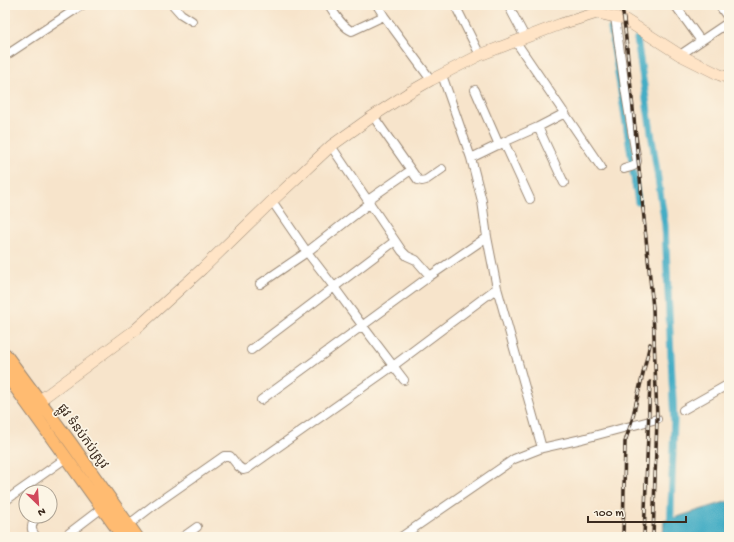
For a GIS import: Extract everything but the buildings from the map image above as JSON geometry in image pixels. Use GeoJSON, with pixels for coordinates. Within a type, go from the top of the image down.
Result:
{"type":"FeatureCollection","features":[{"type":"Feature","properties":{"kind":"main road","name":"ផ្លូវ ទំនប់កប់ស្រូវ"},"geometry":{"type":"LineString","coordinates":[[5,354],[66,458],[120,533],[137,537]]}},
{"type":"Feature","properties":{"kind":"main road","name":"ផ្លូវ ទំនប់កប់ស្រូវ"},"geometry":{"type":"LineString","coordinates":[[5,373],[70,442],[120,533]]}},
{"type":"Feature","properties":{"kind":"street"},"geometry":{"type":"LineString","coordinates":[[5,56],[82,5]]}},
{"type":"Feature","properties":{"kind":"street"},"geometry":{"type":"LineString","coordinates":[[173,5],[181,14],[192,21]]}},
{"type":"Feature","properties":{"kind":"street"},"geometry":{"type":"LineString","coordinates":[[329,5],[347,29],[352,30],[384,16]]}},
{"type":"Feature","properties":{"kind":"street"},"geometry":{"type":"LineString","coordinates":[[377,5],[431,80]]}},
{"type":"Feature","properties":{"kind":"street"},"geometry":{"type":"LineString","coordinates":[[455,5],[480,55]]}},
{"type":"Feature","properties":{"kind":"street"},"geometry":{"type":"LineString","coordinates":[[508,5],[520,39],[564,113],[601,167]]}},
{"type":"Feature","properties":{"kind":"street"},"geometry":{"type":"LineString","coordinates":[[675,5],[701,41]]}},
{"type":"Feature","properties":{"kind":"street"},"geometry":{"type":"LineString","coordinates":[[680,55],[729,20],[720,5]]}},
{"type":"Feature","properties":{"kind":"street"},"geometry":{"type":"LineString","coordinates":[[34,404],[134,330],[202,269],[331,146],[373,116],[431,80],[480,55],[597,9],[615,17],[624,19],[680,55],[729,78]]}},
{"type":"Feature","properties":{"kind":"street"},"geometry":{"type":"LineString","coordinates":[[615,17],[625,88],[638,161],[634,166],[624,169]]}},
{"type":"Feature","properties":{"kind":"street"},"geometry":{"type":"LineString","coordinates":[[442,75],[471,158],[482,201],[497,288],[542,448]]}},
{"type":"Feature","properties":{"kind":"street"},"geometry":{"type":"LineString","coordinates":[[475,90],[530,199]]}},
{"type":"Feature","properties":{"kind":"street"},"geometry":{"type":"LineString","coordinates":[[471,158],[538,127],[564,113]]}},
{"type":"Feature","properties":{"kind":"street"},"geometry":{"type":"LineString","coordinates":[[373,116],[418,180],[426,180],[442,169]]}},
{"type":"Feature","properties":{"kind":"street"},"geometry":{"type":"LineString","coordinates":[[538,127],[564,184]]}},
{"type":"Feature","properties":{"kind":"street"},"geometry":{"type":"LineString","coordinates":[[331,146],[402,251],[407,256],[416,260],[430,276]]}},
{"type":"Feature","properties":{"kind":"street"},"geometry":{"type":"LineString","coordinates":[[260,284],[307,252],[411,170]]}},
{"type":"Feature","properties":{"kind":"street"},"geometry":{"type":"LineString","coordinates":[[272,202],[307,252],[404,380]]}},
{"type":"Feature","properties":{"kind":"street"},"geometry":{"type":"LineString","coordinates":[[261,400],[362,325],[487,237]]}},
{"type":"Feature","properties":{"kind":"street"},"geometry":{"type":"LineString","coordinates":[[251,350],[395,241]]}},
{"type":"Feature","properties":{"kind":"street"},"geometry":{"type":"LineString","coordinates":[[120,533],[154,505],[224,456],[230,456],[238,466],[243,470],[247,470],[393,366],[497,288]]}},
{"type":"Feature","properties":{"kind":"street"},"geometry":{"type":"LineString","coordinates":[[683,410],[729,384]]}},
{"type":"Feature","properties":{"kind":"street"},"geometry":{"type":"LineString","coordinates":[[400,537],[514,459],[542,448],[657,419]]}},
{"type":"Feature","properties":{"kind":"street"},"geometry":{"type":"LineString","coordinates":[[5,501],[66,458]]}},
{"type":"Feature","properties":{"kind":"street"},"geometry":{"type":"LineString","coordinates":[[64,537],[102,508]]}},
{"type":"Feature","properties":{"kind":"street"},"geometry":{"type":"LineString","coordinates":[[33,524],[32,531],[36,537]]}},
{"type":"Feature","properties":{"kind":"street"},"geometry":{"type":"LineString","coordinates":[[183,537],[197,527]]}},
{"type":"Feature","properties":{"kind":"water"},"geometry":{"type":"Polygon","coordinates":[[[729,501],[729,537],[663,537],[664,521],[729,501]]]}},
{"type":"Feature","properties":{"kind":"waterway"},"geometry":{"type":"LineString","coordinates":[[611,29],[632,161]]}},
{"type":"Feature","properties":{"kind":"waterway"},"geometry":{"type":"LineString","coordinates":[[637,39],[665,225],[674,422],[670,537]]}},
{"type":"Feature","properties":{"kind":"waterway"},"geometry":{"type":"LineString","coordinates":[[633,172],[638,202]]}},
{"type":"Feature","properties":{"kind":"railway"},"geometry":{"type":"LineString","coordinates":[[621,5],[624,19],[653,308],[657,419],[653,537]]}},
{"type":"Feature","properties":{"kind":"railway"},"geometry":{"type":"LineString","coordinates":[[623,537],[625,442],[632,420],[650,344]]}},
{"type":"Feature","properties":{"kind":"railway"},"geometry":{"type":"LineString","coordinates":[[644,537],[650,382]]}}]}
